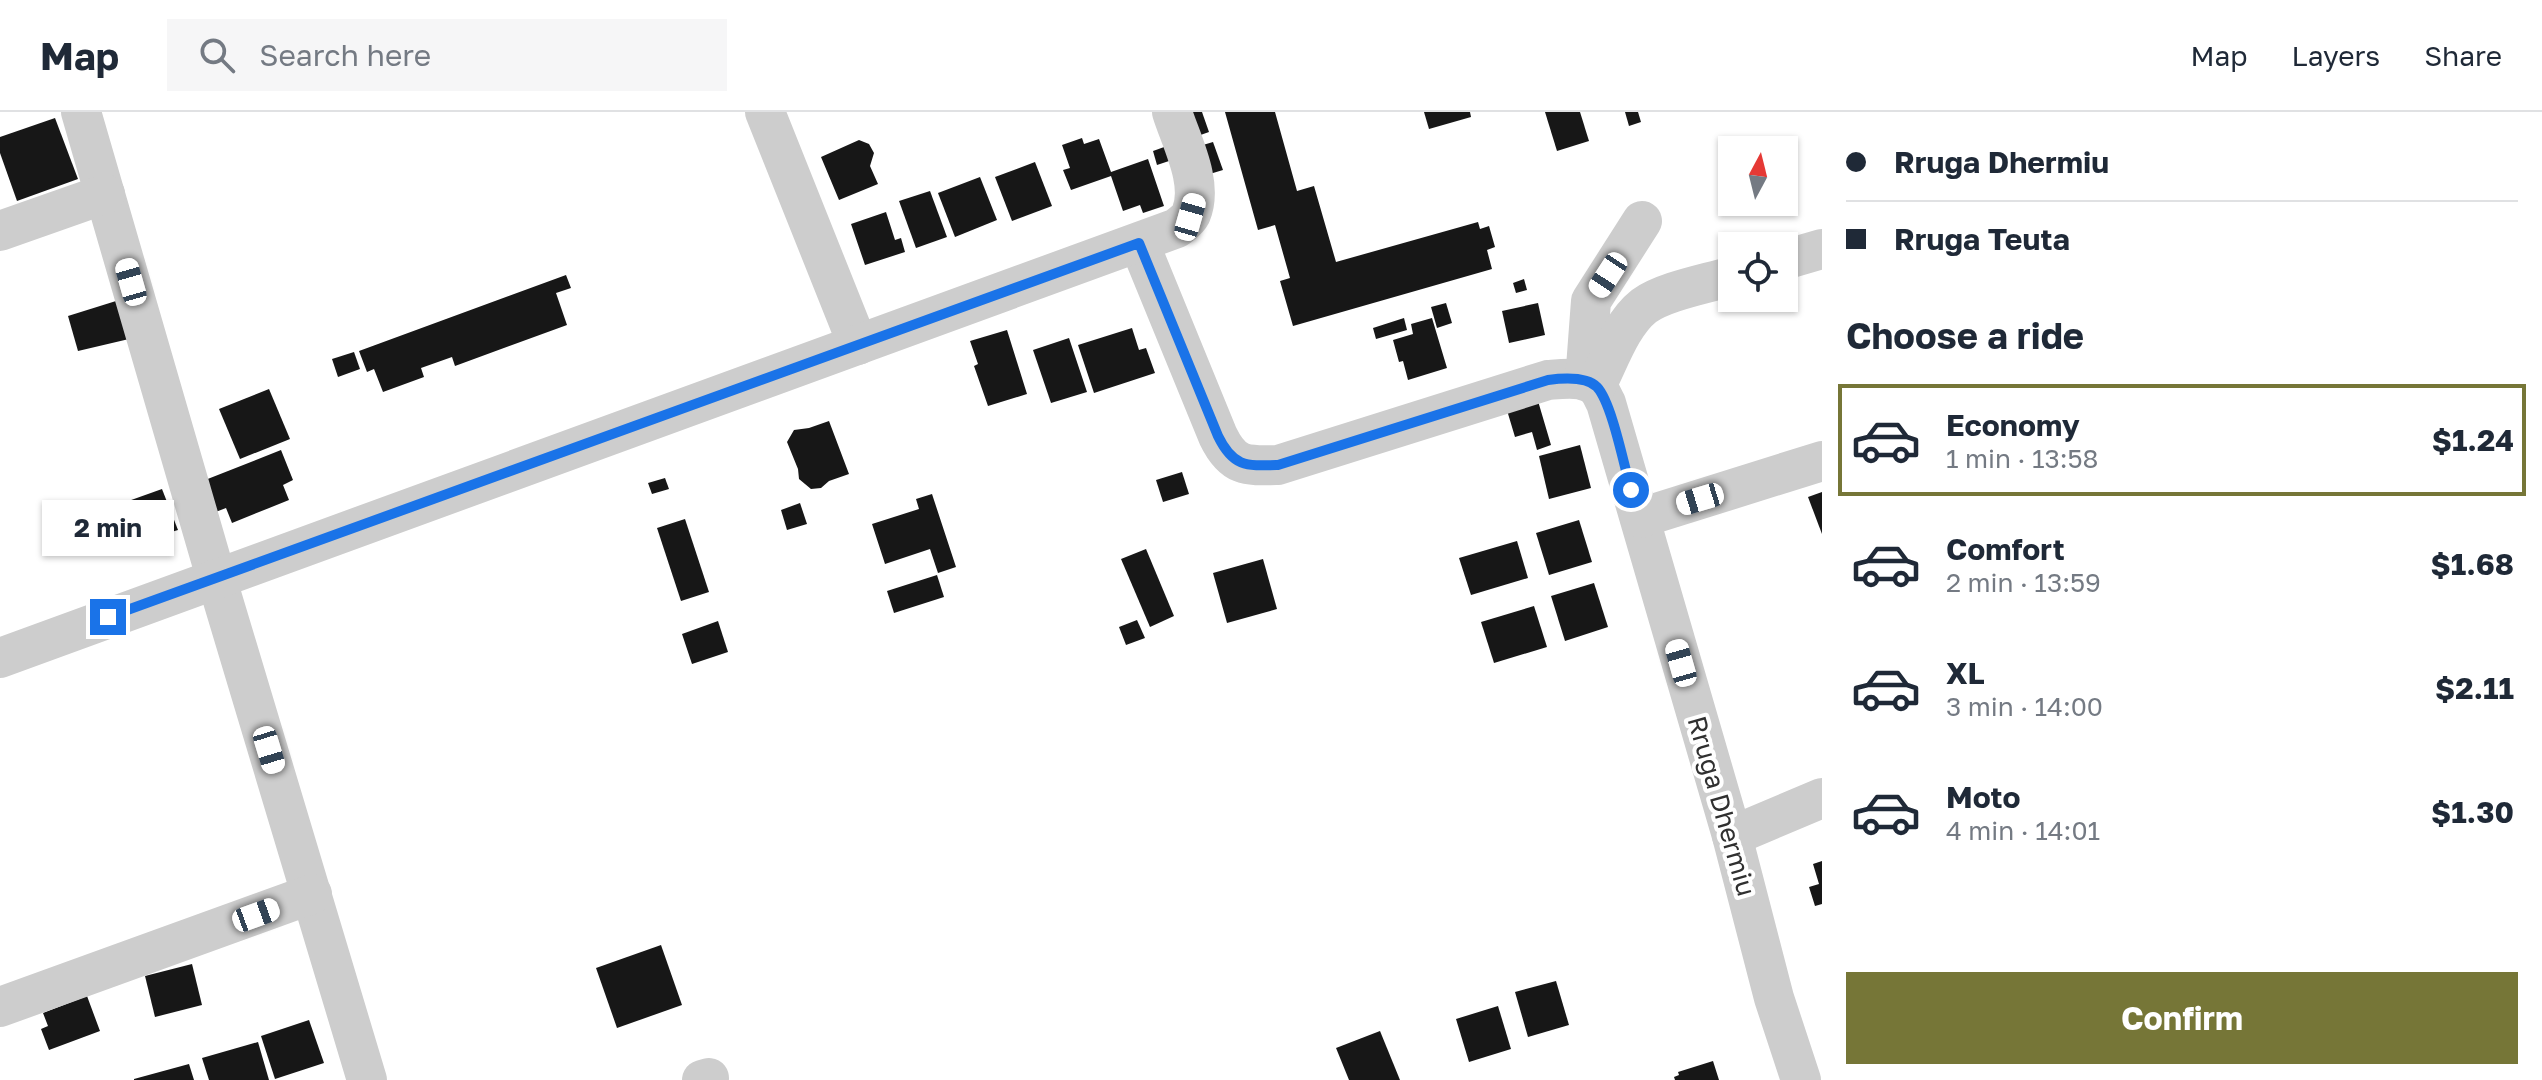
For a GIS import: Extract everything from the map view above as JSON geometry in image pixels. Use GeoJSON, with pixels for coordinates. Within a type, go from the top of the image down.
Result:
{"type":"FeatureCollection","features":[{"type":"Feature","properties":{"kind":"street"},"geometry":{"type":"LineString","coordinates":[[81,112],[367,1080]]}},
{"type":"Feature","properties":{"kind":"street"},"geometry":{"type":"LineString","coordinates":[[765,112],[858,345]]}},
{"type":"Feature","properties":{"kind":"street"},"geometry":{"type":"LineString","coordinates":[[0,658],[1177,228],[1190,217],[1194,201],[1193,180],[1172,112]]}},
{"type":"Feature","properties":{"kind":"street"},"geometry":{"type":"LineString","coordinates":[[0,231],[105,194]]}},
{"type":"Feature","properties":{"kind":"street"},"geometry":{"type":"LineString","coordinates":[[1591,383],[1591,301],[1642,221]]}},
{"type":"Feature","properties":{"kind":"street"},"geometry":{"type":"LineString","coordinates":[[1139,243],[1218,436],[1227,453],[1241,462],[1278,465],[1548,380],[1564,378],[1591,383]]}},
{"type":"Feature","properties":{"kind":"street"},"geometry":{"type":"LineString","coordinates":[[1798,256],[1822,249]]}},
{"type":"Feature","properties":{"kind":"street"},"geometry":{"type":"LineString","coordinates":[[1591,383],[1627,326],[1644,306],[1718,280]]}},
{"type":"Feature","properties":{"kind":"street","name":"Rruga Dhermiu"},"geometry":{"type":"LineString","coordinates":[[1591,383],[1606,403],[1732,836],[1774,998],[1801,1080]]}},
{"type":"Feature","properties":{"kind":"street"},"geometry":{"type":"LineString","coordinates":[[1640,518],[1822,461]]}},
{"type":"Feature","properties":{"kind":"street"},"geometry":{"type":"LineString","coordinates":[[1732,836],[1822,798]]}},
{"type":"Feature","properties":{"kind":"street"},"geometry":{"type":"LineString","coordinates":[[0,1007],[312,894]]}},
{"type":"Feature","properties":{"kind":"building"},"geometry":{"type":"Polygon","coordinates":[[[1183,112],[1202,112],[1209,132],[1192,138],[1183,112]]]}},
{"type":"Feature","properties":{"kind":"building"},"geometry":{"type":"Polygon","coordinates":[[[1225,112],[1275,112],[1297,191],[1314,186],[1336,262],[1478,222],[1480,229],[1489,226],[1495,247],[1487,250],[1492,269],[1293,326],[1280,281],[1290,278],[1275,225],[1258,230],[1225,112]]]}},
{"type":"Feature","properties":{"kind":"building"},"geometry":{"type":"Polygon","coordinates":[[[1424,112],[1470,112],[1471,117],[1429,129],[1424,112]]]}},
{"type":"Feature","properties":{"kind":"building"},"geometry":{"type":"Polygon","coordinates":[[[1545,112],[1580,112],[1589,141],[1557,151],[1545,112]]]}},
{"type":"Feature","properties":{"kind":"building"},"geometry":{"type":"Polygon","coordinates":[[[1625,112],[1638,112],[1641,122],[1629,126],[1625,112]]]}},
{"type":"Feature","properties":{"kind":"building"},"geometry":{"type":"Polygon","coordinates":[[[55,118],[78,179],[17,201],[0,153],[0,137],[55,118]]]}},
{"type":"Feature","properties":{"kind":"building"},"geometry":{"type":"Polygon","coordinates":[[[1082,138],[1084,144],[1099,139],[1111,172],[1148,159],[1164,206],[1143,213],[1140,205],[1123,211],[1111,176],[1071,190],[1063,170],[1070,168],[1062,145],[1082,138]]]}},
{"type":"Feature","properties":{"kind":"building"},"geometry":{"type":"Polygon","coordinates":[[[859,140],[869,144],[874,153],[870,166],[878,184],[839,200],[821,157],[859,140]]]}},
{"type":"Feature","properties":{"kind":"building"},"geometry":{"type":"Polygon","coordinates":[[[1213,142],[1223,170],[1203,176],[1193,148],[1213,142]]]}},
{"type":"Feature","properties":{"kind":"building"},"geometry":{"type":"Polygon","coordinates":[[[1167,146],[1172,160],[1157,165],[1153,151],[1167,146]]]}},
{"type":"Feature","properties":{"kind":"building"},"geometry":{"type":"Polygon","coordinates":[[[1035,162],[1052,206],[1012,221],[995,177],[1035,162]]]}},
{"type":"Feature","properties":{"kind":"building"},"geometry":{"type":"Polygon","coordinates":[[[980,177],[997,220],[955,237],[938,193],[980,177]]]}},
{"type":"Feature","properties":{"kind":"building"},"geometry":{"type":"Polygon","coordinates":[[[930,191],[947,237],[916,248],[899,201],[930,191]]]}},
{"type":"Feature","properties":{"kind":"building"},"geometry":{"type":"Polygon","coordinates":[[[886,212],[895,240],[901,238],[905,252],[865,265],[851,224],[886,212]]]}},
{"type":"Feature","properties":{"kind":"building"},"geometry":{"type":"Polygon","coordinates":[[[566,275],[571,288],[556,293],[567,325],[455,366],[452,357],[421,368],[424,377],[383,392],[374,369],[367,372],[359,351],[566,275]]]}},
{"type":"Feature","properties":{"kind":"building"},"geometry":{"type":"Polygon","coordinates":[[[1524,279],[1527,290],[1516,293],[1513,283],[1524,279]]]}},
{"type":"Feature","properties":{"kind":"building"},"geometry":{"type":"Polygon","coordinates":[[[116,301],[129,339],[78,351],[68,316],[116,301]]]}},
{"type":"Feature","properties":{"kind":"building"},"geometry":{"type":"Polygon","coordinates":[[[1446,303],[1452,323],[1437,328],[1431,307],[1446,303]]]}},
{"type":"Feature","properties":{"kind":"building"},"geometry":{"type":"Polygon","coordinates":[[[1538,303],[1545,335],[1509,343],[1502,311],[1538,303]]]}},
{"type":"Feature","properties":{"kind":"building"},"geometry":{"type":"Polygon","coordinates":[[[1404,318],[1407,330],[1376,339],[1373,328],[1404,318]]]}},
{"type":"Feature","properties":{"kind":"building"},"geometry":{"type":"Polygon","coordinates":[[[1432,318],[1447,368],[1408,380],[1393,340],[1413,334],[1411,324],[1432,318]]]}},
{"type":"Feature","properties":{"kind":"building"},"geometry":{"type":"Polygon","coordinates":[[[1132,328],[1139,350],[1146,348],[1155,373],[1094,393],[1078,345],[1132,328]]]}},
{"type":"Feature","properties":{"kind":"building"},"geometry":{"type":"Polygon","coordinates":[[[1007,330],[1027,394],[988,406],[974,366],[978,364],[970,341],[1007,330]]]}},
{"type":"Feature","properties":{"kind":"building"},"geometry":{"type":"Polygon","coordinates":[[[1069,338],[1087,392],[1051,403],[1033,350],[1069,338]]]}},
{"type":"Feature","properties":{"kind":"building"},"geometry":{"type":"Polygon","coordinates":[[[354,352],[360,369],[338,377],[332,359],[354,352]]]}},
{"type":"Feature","properties":{"kind":"building"},"geometry":{"type":"Polygon","coordinates":[[[269,389],[290,439],[240,459],[219,409],[269,389]]]}},
{"type":"Feature","properties":{"kind":"building"},"geometry":{"type":"Polygon","coordinates":[[[1538,401],[1551,445],[1537,450],[1532,432],[1515,437],[1506,407],[1538,401]]]}},
{"type":"Feature","properties":{"kind":"building"},"geometry":{"type":"Polygon","coordinates":[[[829,421],[849,474],[829,481],[821,488],[811,489],[799,479],[787,442],[794,430],[829,421]]]}},
{"type":"Feature","properties":{"kind":"building"},"geometry":{"type":"Polygon","coordinates":[[[1580,445],[1591,488],[1549,499],[1539,456],[1580,445]]]}},
{"type":"Feature","properties":{"kind":"building"},"geometry":{"type":"Polygon","coordinates":[[[281,450],[293,480],[283,485],[289,500],[232,523],[226,508],[213,513],[200,482],[281,450]]]}},
{"type":"Feature","properties":{"kind":"building"},"geometry":{"type":"Polygon","coordinates":[[[1182,472],[1189,494],[1163,502],[1156,480],[1182,472]]]}},
{"type":"Feature","properties":{"kind":"building"},"geometry":{"type":"Polygon","coordinates":[[[665,478],[669,489],[652,494],[648,483],[665,478]]]}},
{"type":"Feature","properties":{"kind":"building"},"geometry":{"type":"Polygon","coordinates":[[[162,489],[178,530],[118,548],[106,509],[162,489]]]}},
{"type":"Feature","properties":{"kind":"building"},"geometry":{"type":"Polygon","coordinates":[[[1822,492],[1822,534],[1808,497],[1822,492]]]}},
{"type":"Feature","properties":{"kind":"building"},"geometry":{"type":"Polygon","coordinates":[[[932,494],[956,567],[938,573],[930,549],[885,564],[872,524],[919,509],[916,499],[932,494]]]}},
{"type":"Feature","properties":{"kind":"building"},"geometry":{"type":"Polygon","coordinates":[[[800,503],[807,524],[787,530],[781,510],[800,503]]]}},
{"type":"Feature","properties":{"kind":"building"},"geometry":{"type":"Polygon","coordinates":[[[685,519],[709,592],[681,601],[657,528],[685,519]]]}},
{"type":"Feature","properties":{"kind":"building"},"geometry":{"type":"Polygon","coordinates":[[[1579,520],[1592,562],[1549,575],[1536,533],[1579,520]]]}},
{"type":"Feature","properties":{"kind":"building"},"geometry":{"type":"Polygon","coordinates":[[[1517,541],[1528,578],[1471,595],[1459,558],[1517,541]]]}},
{"type":"Feature","properties":{"kind":"building"},"geometry":{"type":"Polygon","coordinates":[[[1146,549],[1174,616],[1150,627],[1121,559],[1146,549]]]}},
{"type":"Feature","properties":{"kind":"building"},"geometry":{"type":"Polygon","coordinates":[[[1263,559],[1277,609],[1227,623],[1213,573],[1263,559]]]}},
{"type":"Feature","properties":{"kind":"building"},"geometry":{"type":"Polygon","coordinates":[[[937,575],[944,597],[894,613],[887,591],[937,575]]]}},
{"type":"Feature","properties":{"kind":"building"},"geometry":{"type":"Polygon","coordinates":[[[1594,583],[1608,627],[1565,641],[1551,596],[1594,583]]]}},
{"type":"Feature","properties":{"kind":"building"},"geometry":{"type":"Polygon","coordinates":[[[1534,606],[1547,647],[1494,663],[1481,622],[1534,606]]]}},
{"type":"Feature","properties":{"kind":"building"},"geometry":{"type":"Polygon","coordinates":[[[1137,620],[1145,638],[1126,645],[1119,627],[1137,620]]]}},
{"type":"Feature","properties":{"kind":"building"},"geometry":{"type":"Polygon","coordinates":[[[718,621],[728,652],[692,664],[682,634],[718,621]]]}},
{"type":"Feature","properties":{"kind":"building"},"geometry":{"type":"Polygon","coordinates":[[[1822,861],[1822,904],[1815,906],[1809,887],[1819,884],[1813,864],[1822,861]]]}},
{"type":"Feature","properties":{"kind":"building"},"geometry":{"type":"Polygon","coordinates":[[[661,945],[682,1005],[617,1028],[596,968],[661,945]]]}},
{"type":"Feature","properties":{"kind":"building"},"geometry":{"type":"Polygon","coordinates":[[[192,964],[202,1005],[155,1017],[145,976],[192,964]]]}},
{"type":"Feature","properties":{"kind":"building"},"geometry":{"type":"Polygon","coordinates":[[[1556,981],[1569,1025],[1528,1037],[1515,992],[1556,981]]]}},
{"type":"Feature","properties":{"kind":"building"},"geometry":{"type":"Polygon","coordinates":[[[87,996],[100,1031],[49,1050],[41,1029],[48,1026],[43,1013],[87,996]]]}},
{"type":"Feature","properties":{"kind":"building"},"geometry":{"type":"Polygon","coordinates":[[[1498,1006],[1511,1049],[1469,1062],[1456,1019],[1498,1006]]]}},
{"type":"Feature","properties":{"kind":"building"},"geometry":{"type":"Polygon","coordinates":[[[309,1020],[324,1063],[275,1079],[261,1036],[309,1020]]]}},
{"type":"Feature","properties":{"kind":"building"},"geometry":{"type":"Polygon","coordinates":[[[1380,1031],[1400,1080],[1349,1080],[1336,1048],[1380,1031]]]}},
{"type":"Feature","properties":{"kind":"building"},"geometry":{"type":"Polygon","coordinates":[[[258,1042],[269,1080],[209,1080],[202,1058],[258,1042]]]}},
{"type":"Feature","properties":{"kind":"building"},"geometry":{"type":"Polygon","coordinates":[[[1713,1061],[1719,1080],[1675,1080],[1678,1072],[1713,1061]]]}},
{"type":"Feature","properties":{"kind":"building"},"geometry":{"type":"Polygon","coordinates":[[[189,1064],[194,1080],[134,1080],[134,1079],[189,1064]]]}},
{"type":"Feature","properties":{"kind":"route"},"geometry":{"type":"LineString","coordinates":[[108,617],[1139,243],[1218,436],[1227,453],[1241,462],[1278,465],[1548,380],[1564,378],[1596,386],[1606,403],[1631,490]]}}]}
